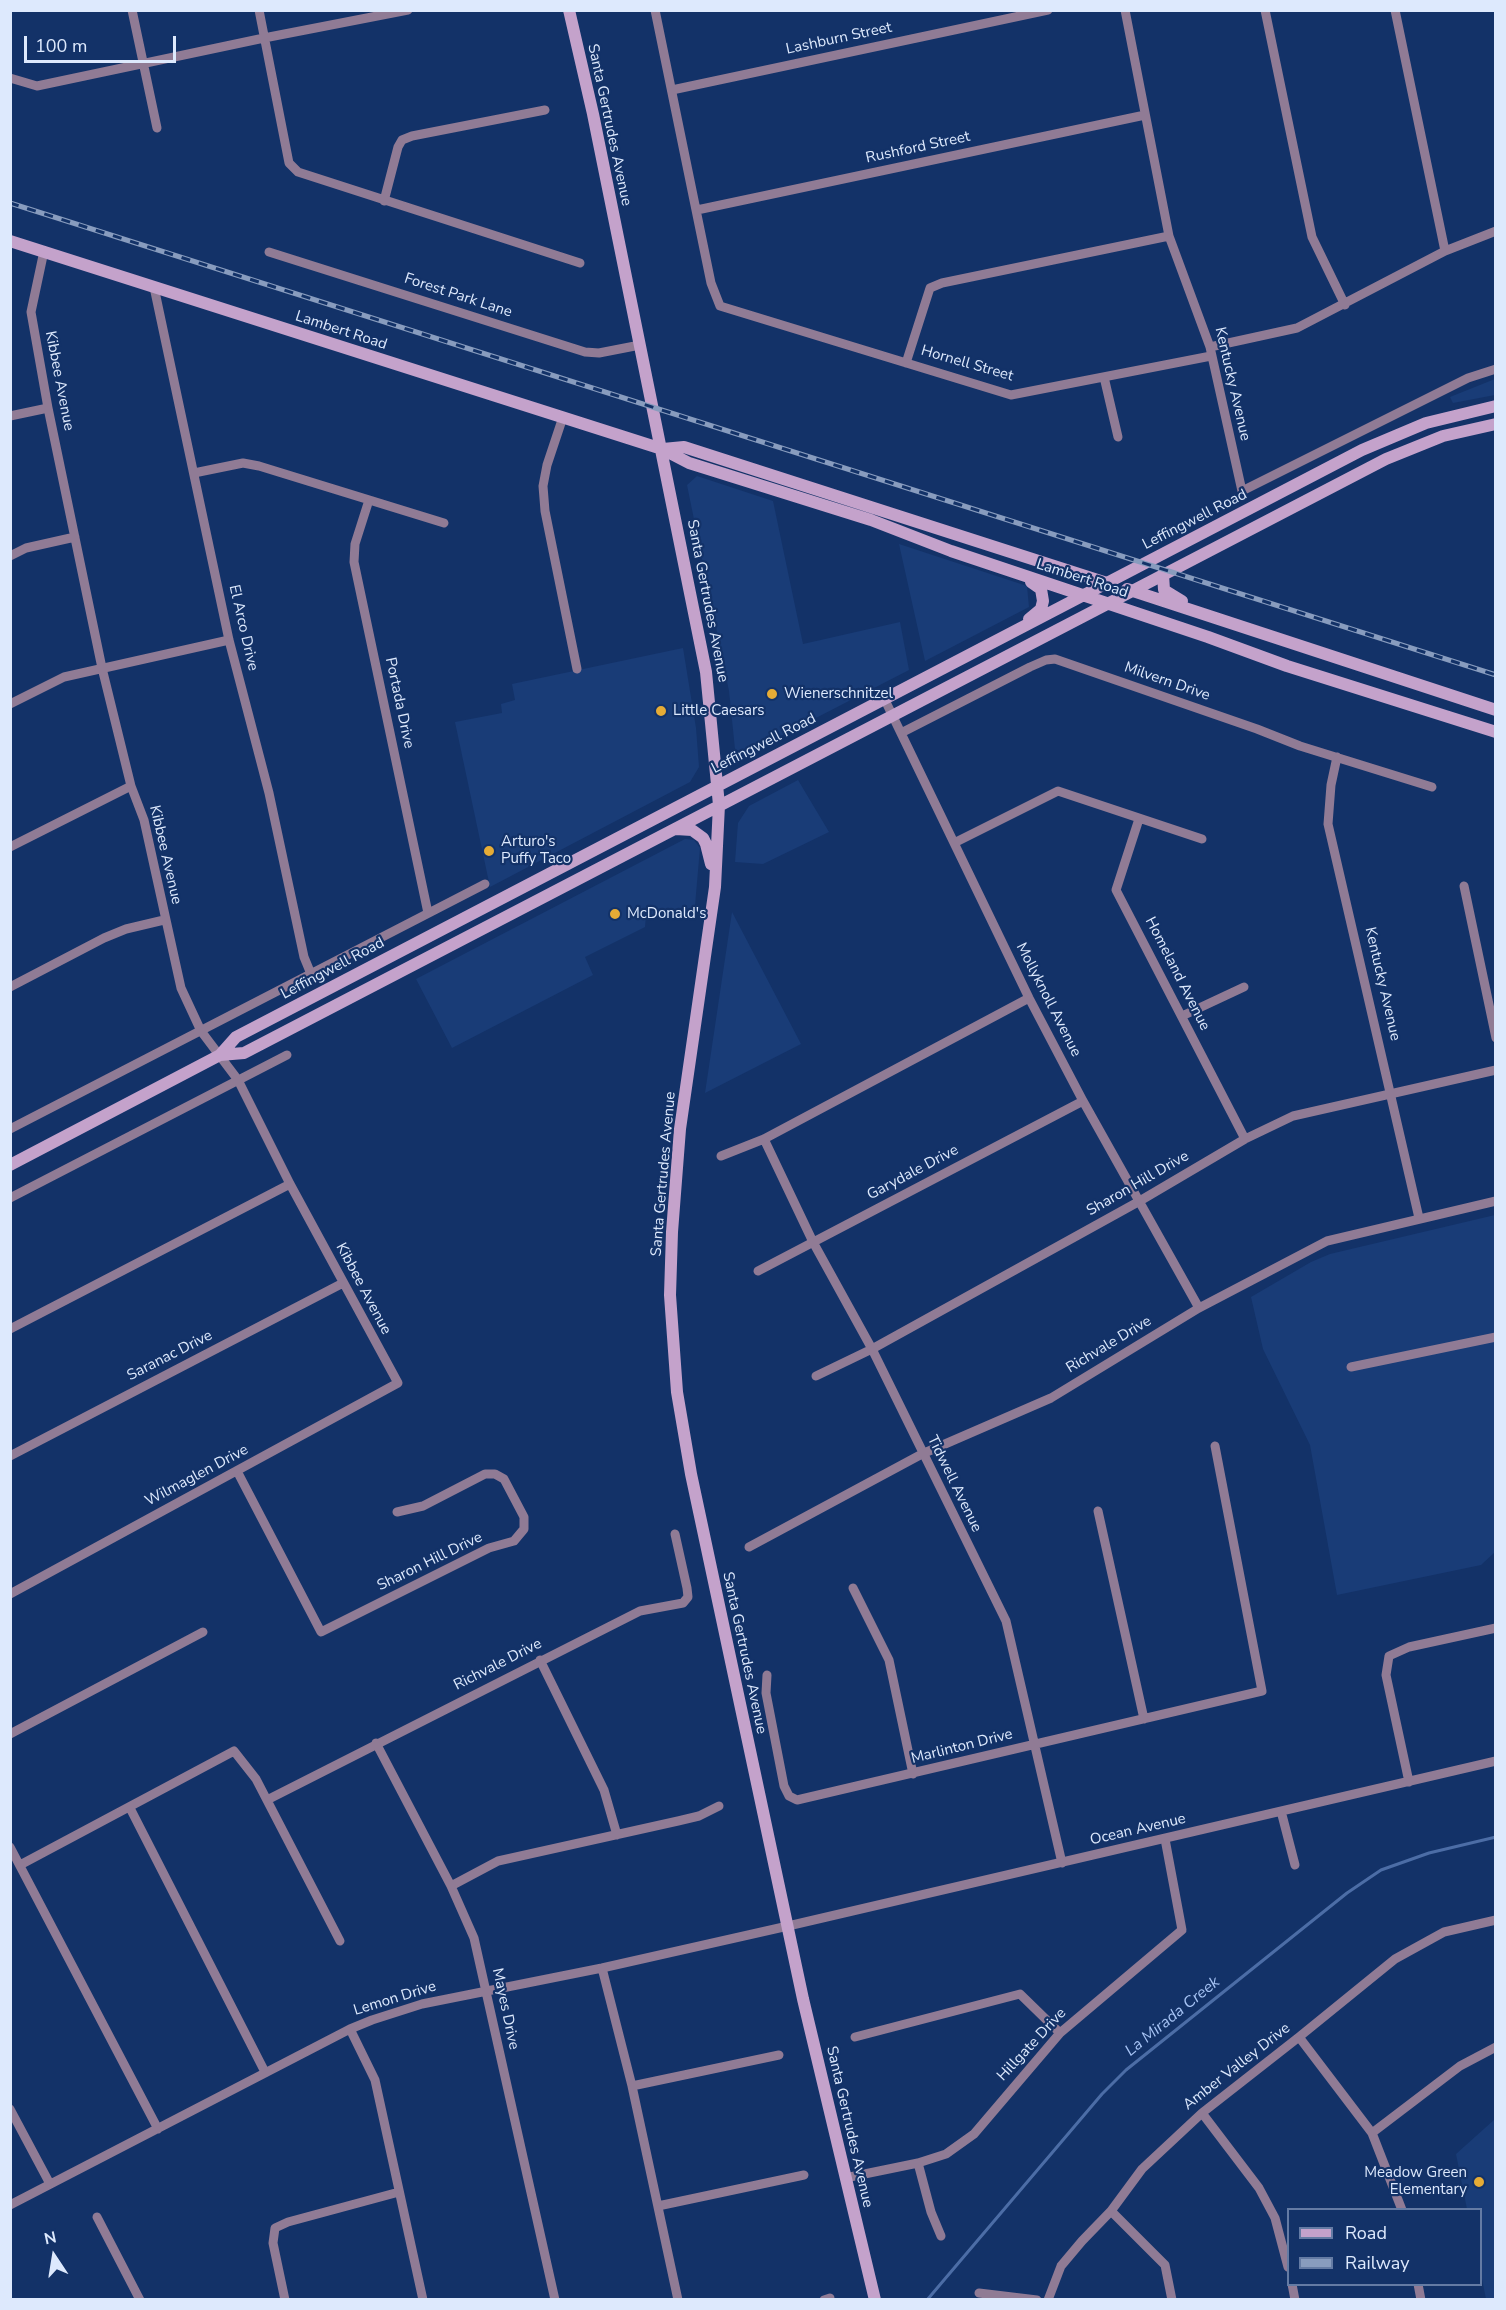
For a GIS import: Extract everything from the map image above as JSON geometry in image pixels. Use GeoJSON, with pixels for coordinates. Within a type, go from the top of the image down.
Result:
{"type":"FeatureCollection","features":[{"type":"Feature","properties":{"kind":"main road","name":"Santa Gertrudes Avenue"},"geometry":{"type":"LineString","coordinates":[[569,10],[662,449],[706,672],[719,805],[715,887],[680,1129],[672,1232],[672,1317],[677,1392],[691,1474],[788,1926],[875,2300]]}},
{"type":"Feature","properties":{"kind":"main road","name":"Lambert Road"},"geometry":{"type":"LineString","coordinates":[[10,241],[662,449],[689,463],[871,520],[994,566],[1287,666],[1496,732]]}},
{"type":"Feature","properties":{"kind":"main road","name":"Leffingwell Road"},"geometry":{"type":"LineString","coordinates":[[10,1165],[220,1055],[236,1037],[884,698],[1394,435],[1446,417],[1496,406]]}},
{"type":"Feature","properties":{"kind":"main road","name":"Leffingwell Road"},"geometry":{"type":"LineString","coordinates":[[220,1055],[244,1053],[1106,603],[1405,450],[1443,436],[1496,424]]}},
{"type":"Feature","properties":{"kind":"main road","name":"Lambert Road"},"geometry":{"type":"LineString","coordinates":[[662,449],[684,447],[1496,710]]}},
{"type":"Feature","properties":{"kind":"main road"},"geometry":{"type":"LineString","coordinates":[[994,566],[1036,584],[1043,595],[1041,609],[1014,631]]}},
{"type":"Feature","properties":{"kind":"main road"},"geometry":{"type":"LineString","coordinates":[[1163,574],[1164,590],[1212,617]]}},
{"type":"Feature","properties":{"kind":"main road"},"geometry":{"type":"LineString","coordinates":[[666,832],[687,829],[703,838],[709,852],[715,887]]}},
{"type":"Feature","properties":{"kind":"street"},"geometry":{"type":"LineString","coordinates":[[132,10],[158,128]]}},
{"type":"Feature","properties":{"kind":"street"},"geometry":{"type":"LineString","coordinates":[[259,10],[289,163],[298,172],[580,263]]}},
{"type":"Feature","properties":{"kind":"street"},"geometry":{"type":"LineString","coordinates":[[10,78],[37,86],[408,10]]}},
{"type":"Feature","properties":{"kind":"street"},"geometry":{"type":"LineString","coordinates":[[655,10],[697,210]]}},
{"type":"Feature","properties":{"kind":"street","name":"Lashburn Street"},"geometry":{"type":"LineString","coordinates":[[672,90],[1048,10]]}},
{"type":"Feature","properties":{"kind":"street","name":"Kentucky Avenue"},"geometry":{"type":"LineString","coordinates":[[1125,10],[1169,236],[1210,351],[1242,491],[1468,378],[1496,369]]}},
{"type":"Feature","properties":{"kind":"street"},"geometry":{"type":"LineString","coordinates":[[1265,10],[1312,237],[1345,305]]}},
{"type":"Feature","properties":{"kind":"street"},"geometry":{"type":"LineString","coordinates":[[1395,10],[1444,251]]}},
{"type":"Feature","properties":{"kind":"street"},"geometry":{"type":"LineString","coordinates":[[384,201],[398,147],[402,140],[412,136],[545,110]]}},
{"type":"Feature","properties":{"kind":"street","name":"Rushford Street"},"geometry":{"type":"LineString","coordinates":[[697,210],[1145,115]]}},
{"type":"Feature","properties":{"kind":"street","name":"Hornell Street"},"geometry":{"type":"LineString","coordinates":[[697,210],[711,283],[720,306],[1011,395],[1104,377],[1297,328],[1345,305],[1444,251],[1496,231]]}},
{"type":"Feature","properties":{"kind":"street"},"geometry":{"type":"LineString","coordinates":[[906,363],[930,288],[942,283],[1169,236]]}},
{"type":"Feature","properties":{"kind":"street","name":"Kibbee Avenue"},"geometry":{"type":"LineString","coordinates":[[44,251],[31,312],[48,408],[102,668],[132,786],[144,820],[164,920],[181,988],[201,1031],[238,1080],[343,1284],[398,1383]]}},
{"type":"Feature","properties":{"kind":"street","name":"Forest Park Lane"},"geometry":{"type":"LineString","coordinates":[[269,252],[585,352],[599,353],[640,345]]}},
{"type":"Feature","properties":{"kind":"street","name":"El Arco Drive"},"geometry":{"type":"LineString","coordinates":[[154,286],[229,640],[269,793],[304,957],[311,974]]}},
{"type":"Feature","properties":{"kind":"street"},"geometry":{"type":"LineString","coordinates":[[1104,377],[1118,437]]}},
{"type":"Feature","properties":{"kind":"street"},"geometry":{"type":"LineString","coordinates":[[10,416],[48,408]]}},
{"type":"Feature","properties":{"kind":"street"},"geometry":{"type":"LineString","coordinates":[[563,417],[547,465],[543,486],[545,511],[577,669]]}},
{"type":"Feature","properties":{"kind":"street"},"geometry":{"type":"LineString","coordinates":[[194,473],[243,464],[259,466],[444,523]]}},
{"type":"Feature","properties":{"kind":"street","name":"Portada Drive"},"geometry":{"type":"LineString","coordinates":[[369,500],[355,544],[354,562],[428,913]]}},
{"type":"Feature","properties":{"kind":"street"},"geometry":{"type":"LineString","coordinates":[[10,556],[26,548],[75,537]]}},
{"type":"Feature","properties":{"kind":"street"},"geometry":{"type":"LineString","coordinates":[[10,704],[64,677],[229,640]]}},
{"type":"Feature","properties":{"kind":"street","name":"Milvern Drive"},"geometry":{"type":"LineString","coordinates":[[901,733],[1030,667],[1055,659],[1300,746],[1432,787]]}},
{"type":"Feature","properties":{"kind":"street","name":"Mollyknoll Avenue"},"geometry":{"type":"LineString","coordinates":[[884,698],[956,842],[1029,998],[1138,1202],[1199,1308]]}},
{"type":"Feature","properties":{"kind":"street","name":"Kentucky Avenue"},"geometry":{"type":"LineString","coordinates":[[1337,757],[1331,785],[1328,824],[1419,1218]]}},
{"type":"Feature","properties":{"kind":"street"},"geometry":{"type":"LineString","coordinates":[[10,847],[132,786]]}},
{"type":"Feature","properties":{"kind":"street"},"geometry":{"type":"LineString","coordinates":[[956,842],[1058,791],[1202,839]]}},
{"type":"Feature","properties":{"kind":"street","name":"Homeland Avenue"},"geometry":{"type":"LineString","coordinates":[[1139,819],[1116,890],[1245,1139]]}},
{"type":"Feature","properties":{"kind":"street","name":"Leffingwell Road"},"geometry":{"type":"LineString","coordinates":[[10,1129],[485,884]]}},
{"type":"Feature","properties":{"kind":"street"},"geometry":{"type":"LineString","coordinates":[[1464,886],[1496,1038]]}},
{"type":"Feature","properties":{"kind":"street"},"geometry":{"type":"LineString","coordinates":[[10,987],[126,929],[164,920]]}},
{"type":"Feature","properties":{"kind":"street"},"geometry":{"type":"LineString","coordinates":[[1182,1016],[1244,987]]}},
{"type":"Feature","properties":{"kind":"street"},"geometry":{"type":"LineString","coordinates":[[721,1156],[764,1139],[1029,998]]}},
{"type":"Feature","properties":{"kind":"street"},"geometry":{"type":"LineString","coordinates":[[10,1198],[287,1055]]}},
{"type":"Feature","properties":{"kind":"street","name":"Sharon Hill Drive"},"geometry":{"type":"LineString","coordinates":[[816,1376],[872,1349],[1138,1202],[1245,1139],[1293,1116],[1496,1070]]}},
{"type":"Feature","properties":{"kind":"street","name":"Garydale Drive"},"geometry":{"type":"LineString","coordinates":[[758,1271],[1083,1101]]}},
{"type":"Feature","properties":{"kind":"street","name":"Tidwell Avenue"},"geometry":{"type":"LineString","coordinates":[[764,1139],[813,1242],[872,1349],[1006,1622],[1062,1863]]}},
{"type":"Feature","properties":{"kind":"street"},"geometry":{"type":"LineString","coordinates":[[10,1329],[291,1184]]}},
{"type":"Feature","properties":{"kind":"street","name":"Richvale Drive"},"geometry":{"type":"LineString","coordinates":[[749,1547],[922,1454],[1051,1398],[1199,1308],[1327,1241],[1496,1201]]}},
{"type":"Feature","properties":{"kind":"street","name":"Saranac Drive"},"geometry":{"type":"LineString","coordinates":[[10,1456],[343,1284]]}},
{"type":"Feature","properties":{"kind":"street"},"geometry":{"type":"LineString","coordinates":[[1351,1367],[1496,1337]]}},
{"type":"Feature","properties":{"kind":"street","name":"Wilmaglen Drive"},"geometry":{"type":"LineString","coordinates":[[10,1594],[398,1383]]}},
{"type":"Feature","properties":{"kind":"street","name":"Marlinton Drive"},"geometry":{"type":"LineString","coordinates":[[767,1675],[766,1693],[784,1786],[789,1796],[797,1800],[1262,1691],[1215,1446]]}},
{"type":"Feature","properties":{"kind":"street","name":"Sharon Hill Drive"},"geometry":{"type":"LineString","coordinates":[[237,1471],[321,1632],[489,1548],[514,1541],[524,1529],[524,1517],[519,1507],[504,1479],[495,1473],[485,1474],[423,1506],[397,1512]]}},
{"type":"Feature","properties":{"kind":"street"},"geometry":{"type":"LineString","coordinates":[[1098,1511],[1144,1719]]}},
{"type":"Feature","properties":{"kind":"street","name":"Richvale Drive"},"geometry":{"type":"LineString","coordinates":[[267,1800],[640,1611],[683,1603],[688,1597],[687,1588],[675,1534]]}},
{"type":"Feature","properties":{"kind":"street"},"geometry":{"type":"LineString","coordinates":[[853,1588],[889,1660],[913,1774]]}},
{"type":"Feature","properties":{"kind":"street"},"geometry":{"type":"LineString","coordinates":[[1409,1782],[1386,1675],[1389,1656],[1409,1647],[1496,1628]]}},
{"type":"Feature","properties":{"kind":"street"},"geometry":{"type":"LineString","coordinates":[[10,1734],[202,1632]]}},
{"type":"Feature","properties":{"kind":"street"},"geometry":{"type":"LineString","coordinates":[[540,1660],[604,1790],[616,1835]]}},
{"type":"Feature","properties":{"kind":"street","name":"Mayes Drive"},"geometry":{"type":"LineString","coordinates":[[376,1743],[451,1886],[474,1938],[555,2300]]}},
{"type":"Feature","properties":{"kind":"street"},"geometry":{"type":"LineString","coordinates":[[20,1865],[234,1751],[256,1779],[340,1941]]}},
{"type":"Feature","properties":{"kind":"street","name":"Ocean Avenue"},"geometry":{"type":"LineString","coordinates":[[788,1926],[1496,1761]]}},
{"type":"Feature","properties":{"kind":"street"},"geometry":{"type":"LineString","coordinates":[[451,1886],[498,1862],[699,1816],[719,1806]]}},
{"type":"Feature","properties":{"kind":"street"},"geometry":{"type":"LineString","coordinates":[[130,1808],[265,2072]]}},
{"type":"Feature","properties":{"kind":"street"},"geometry":{"type":"LineString","coordinates":[[1281,1811],[1294,1865]]}},
{"type":"Feature","properties":{"kind":"street","name":"Hillgate Drive"},"geometry":{"type":"LineString","coordinates":[[845,2178],[918,2163],[946,2154],[974,2134],[1060,2033],[1182,1930],[1165,1839]]}},
{"type":"Feature","properties":{"kind":"street"},"geometry":{"type":"LineString","coordinates":[[10,1848],[158,2129]]}},
{"type":"Feature","properties":{"kind":"street","name":"Amber Valley Drive"},"geometry":{"type":"LineString","coordinates":[[1048,2300],[1061,2266],[1111,2211],[1142,2169],[1202,2113],[1395,1959],[1444,1932],[1496,1920]]}},
{"type":"Feature","properties":{"kind":"street","name":"Lemon Drive"},"geometry":{"type":"LineString","coordinates":[[10,2205],[265,2072],[372,2020],[422,2004],[602,1968],[788,1926]]}},
{"type":"Feature","properties":{"kind":"street"},"geometry":{"type":"LineString","coordinates":[[602,1968],[632,2086],[678,2300]]}},
{"type":"Feature","properties":{"kind":"street"},"geometry":{"type":"LineString","coordinates":[[855,2037],[1020,1994],[1060,2033]]}},
{"type":"Feature","properties":{"kind":"street"},"geometry":{"type":"LineString","coordinates":[[350,2029],[375,2080],[423,2300]]}},
{"type":"Feature","properties":{"kind":"street"},"geometry":{"type":"LineString","coordinates":[[1299,2037],[1372,2133],[1401,2208]]}},
{"type":"Feature","properties":{"kind":"street"},"geometry":{"type":"LineString","coordinates":[[1372,2133],[1460,2066],[1496,2047]]}},
{"type":"Feature","properties":{"kind":"street"},"geometry":{"type":"LineString","coordinates":[[632,2086],[779,2055]]}},
{"type":"Feature","properties":{"kind":"street"},"geometry":{"type":"LineString","coordinates":[[10,2109],[50,2184]]}},
{"type":"Feature","properties":{"kind":"street"},"geometry":{"type":"LineString","coordinates":[[1202,2113],[1258,2188],[1275,2218],[1287,2263]]}},
{"type":"Feature","properties":{"kind":"street"},"geometry":{"type":"LineString","coordinates":[[918,2163],[940,2236]]}},
{"type":"Feature","properties":{"kind":"street"},"geometry":{"type":"LineString","coordinates":[[658,2206],[804,2175]]}},
{"type":"Feature","properties":{"kind":"street"},"geometry":{"type":"LineString","coordinates":[[285,2300],[273,2243],[275,2228],[288,2222],[399,2192]]}},
{"type":"Feature","properties":{"kind":"street"},"geometry":{"type":"LineString","coordinates":[[1111,2211],[1165,2265],[1172,2300]]}},
{"type":"Feature","properties":{"kind":"street"},"geometry":{"type":"LineString","coordinates":[[97,2217],[140,2300]]}},
{"type":"Feature","properties":{"kind":"street"},"geometry":{"type":"LineString","coordinates":[[979,2293],[1037,2300]]}},
{"type":"Feature","properties":{"kind":"shaded area"},"geometry":{"type":"Polygon","coordinates":[[[1495,379],[1495,395],[1453,403],[1450,397],[1495,379]]]}},
{"type":"Feature","properties":{"kind":"shaded area"},"geometry":{"type":"Polygon","coordinates":[[[697,476],[773,501],[803,644],[900,622],[909,670],[746,754],[735,749],[729,691],[687,485],[697,476]]]}},
{"type":"Feature","properties":{"kind":"shaded area"},"geometry":{"type":"Polygon","coordinates":[[[899,544],[1027,586],[1029,607],[925,661],[899,544]]]}},
{"type":"Feature","properties":{"kind":"shaded area"},"geometry":{"type":"Polygon","coordinates":[[[683,648],[696,728],[699,767],[690,782],[490,887],[455,722],[502,713],[501,704],[515,700],[512,684],[683,648]]]}},
{"type":"Feature","properties":{"kind":"shaded area"},"geometry":{"type":"Polygon","coordinates":[[[798,780],[829,832],[763,864],[735,862],[738,823],[749,806],[798,780]]]}},
{"type":"Feature","properties":{"kind":"shaded area"},"geometry":{"type":"Polygon","coordinates":[[[685,839],[694,840],[700,848],[694,917],[646,915],[645,927],[585,957],[593,975],[452,1048],[416,979],[685,839]]]}},
{"type":"Feature","properties":{"kind":"shaded area"},"geometry":{"type":"Polygon","coordinates":[[[732,912],[801,1044],[705,1093],[732,912]]]}},
{"type":"Feature","properties":{"kind":"shaded area"},"geometry":{"type":"Polygon","coordinates":[[[1495,1215],[1495,1552],[1481,1565],[1337,1595],[1310,1445],[1263,1349],[1251,1297],[1311,1262],[1330,1254],[1495,1215]]]}},
{"type":"Feature","properties":{"kind":"shaded area","name":"Meadow Green Elementary"},"geometry":{"type":"Polygon","coordinates":[[[1495,2119],[1495,2299],[1486,2299],[1482,2279],[1482,2208],[1467,2208],[1456,2154],[1495,2119]]]}},
{"type":"Feature","properties":{"kind":"waterway","name":"La Mirada Creek"},"geometry":{"type":"LineString","coordinates":[[927,2300],[1102,2094],[1126,2070],[1347,1893],[1381,1870],[1429,1853],[1496,1837]]}},
{"type":"Feature","properties":{"kind":"railway"},"geometry":{"type":"LineString","coordinates":[[10,203],[1496,675]]}},
{"type":"Feature","properties":{"kind":"place","name":"Wienerschnitzel"},"geometry":{"type":"Point","coordinates":[772,694]}},
{"type":"Feature","properties":{"kind":"place","name":"Little Caesars"},"geometry":{"type":"Point","coordinates":[661,711]}},
{"type":"Feature","properties":{"kind":"place","name":"Arturo's Puffy Taco"},"geometry":{"type":"Point","coordinates":[489,851]}},
{"type":"Feature","properties":{"kind":"place","name":"McDonald's"},"geometry":{"type":"Point","coordinates":[615,914]}},
{"type":"Feature","properties":{"kind":"place","name":"Meadow Green Elementary"},"geometry":{"type":"Point","coordinates":[1479,2182]}}]}
